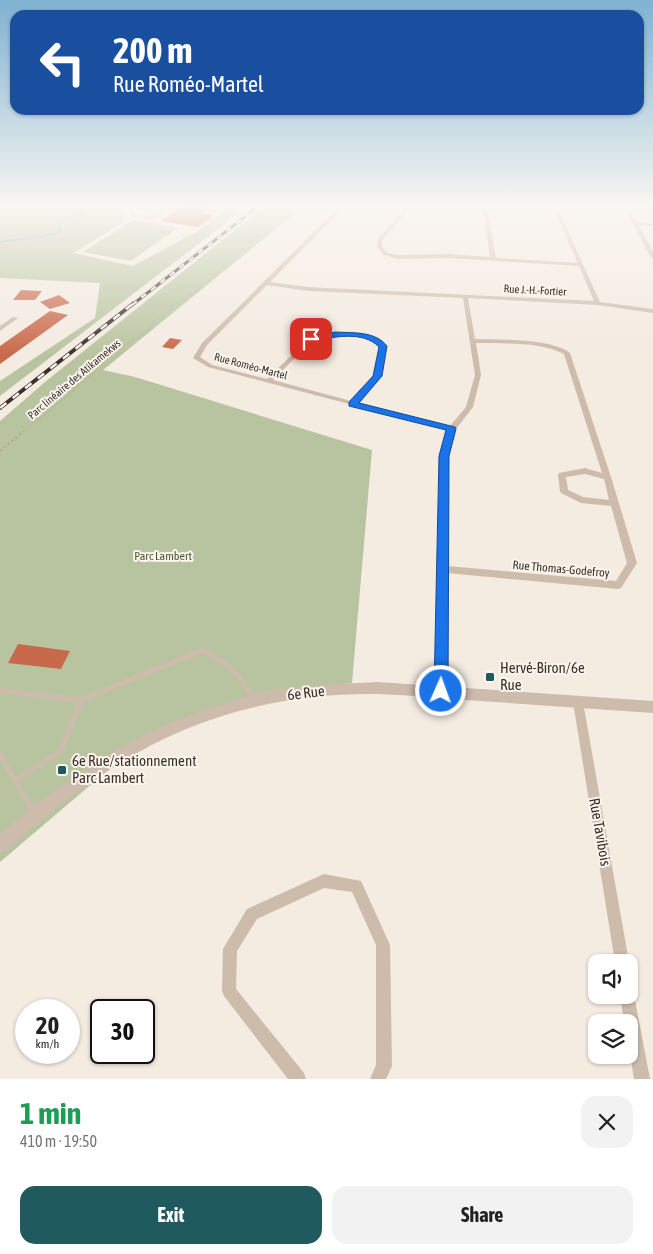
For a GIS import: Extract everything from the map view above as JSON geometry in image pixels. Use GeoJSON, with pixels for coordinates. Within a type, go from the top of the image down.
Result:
{"type":"FeatureCollection","features":[{"type":"Feature","properties":{"kind":"street","name":"Rue Roméo-Martel"},"geometry":{"type":"LineString","coordinates":[[294,255],[204,344],[196,358],[210,366],[452,429]]}},
{"type":"Feature","properties":{"kind":"street"},"geometry":{"type":"LineString","coordinates":[[391,255],[493,258],[580,265]]}},
{"type":"Feature","properties":{"kind":"street"},"geometry":{"type":"LineString","coordinates":[[576,255],[598,303]]}},
{"type":"Feature","properties":{"kind":"street","name":"Rue J.-H.-Fortier"},"geometry":{"type":"LineString","coordinates":[[266,283],[308,289],[598,303],[653,310]]}},
{"type":"Feature","properties":{"kind":"street"},"geometry":{"type":"LineString","coordinates":[[441,691],[444,456],[452,429],[469,407],[478,375],[465,296]]}},
{"type":"Feature","properties":{"kind":"street"},"geometry":{"type":"LineString","coordinates":[[0,329],[15,318]]}},
{"type":"Feature","properties":{"kind":"street"},"geometry":{"type":"LineString","coordinates":[[268,381],[311,339],[335,334],[377,339],[383,346],[377,376],[352,404]]}},
{"type":"Feature","properties":{"kind":"street","name":"Rue Thomas-Godefroy"},"geometry":{"type":"LineString","coordinates":[[444,570],[618,585],[632,563],[615,502],[567,354],[562,349],[546,346],[473,341]]}},
{"type":"Feature","properties":{"kind":"street"},"geometry":{"type":"LineString","coordinates":[[607,477],[585,471],[562,475],[564,491],[580,500],[615,502]]}},
{"type":"Feature","properties":{"kind":"street","name":"6e Rue"},"geometry":{"type":"LineString","coordinates":[[0,845],[36,814],[99,767],[128,750],[184,723],[255,700],[310,691],[368,688],[441,691],[653,707]]}},
{"type":"Feature","properties":{"kind":"street","name":"Rue Tavibois"},"geometry":{"type":"LineString","coordinates":[[578,702],[621,954]]}},
{"type":"Feature","properties":{"kind":"street"},"geometry":{"type":"LineString","coordinates":[[298,1079],[229,991],[230,949],[252,914],[324,881],[356,886],[383,945],[384,1066],[378,1079]]}},
{"type":"Feature","properties":{"kind":"street"},"geometry":{"type":"LineString","coordinates":[[630,1004],[642,1079]]}},
{"type":"Feature","properties":{"kind":"lane"},"geometry":{"type":"LineString","coordinates":[[0,691],[82,700],[202,650],[234,670],[255,700]]}},
{"type":"Feature","properties":{"kind":"lane"},"geometry":{"type":"LineString","coordinates":[[15,781],[61,751],[82,700]]}},
{"type":"Feature","properties":{"kind":"lane"},"geometry":{"type":"LineString","coordinates":[[0,755],[36,814]]}},
{"type":"Feature","properties":{"kind":"path","name":"Parc linéaire des Atikamekws"},"geometry":{"type":"LineString","coordinates":[[0,451],[88,378],[114,352],[138,337],[178,302],[201,288],[235,255]]}},
{"type":"Feature","properties":{"kind":"green space"},"geometry":{"type":"Polygon","coordinates":[[[0,255],[84,255],[133,266],[153,255],[183,255],[0,396],[0,381],[95,318],[100,283],[0,278],[0,255]]]}},
{"type":"Feature","properties":{"kind":"green space"},"geometry":{"type":"Polygon","coordinates":[[[101,255],[139,255],[131,261],[101,255]]]}},
{"type":"Feature","properties":{"kind":"green space","name":"Parc Lambert"},"geometry":{"type":"Polygon","coordinates":[[[203,255],[243,255],[103,370],[135,377],[372,450],[352,683],[249,697],[141,742],[0,862],[0,421],[45,382],[203,255]]]}},
{"type":"Feature","properties":{"kind":"building"},"geometry":{"type":"Polygon","coordinates":[[[21,290],[42,291],[35,300],[13,300],[21,290]]]}},
{"type":"Feature","properties":{"kind":"building"},"geometry":{"type":"Polygon","coordinates":[[[59,295],[70,303],[50,309],[40,302],[59,295]]]}},
{"type":"Feature","properties":{"kind":"building"},"geometry":{"type":"Polygon","coordinates":[[[50,311],[68,315],[0,364],[0,346],[50,311]]]}},
{"type":"Feature","properties":{"kind":"building"},"geometry":{"type":"Polygon","coordinates":[[[170,338],[182,340],[173,349],[162,347],[170,338]]]}},
{"type":"Feature","properties":{"kind":"building"},"geometry":{"type":"Polygon","coordinates":[[[18,644],[70,651],[61,669],[8,663],[18,644]]]}},
{"type":"Feature","properties":{"kind":"railway"},"geometry":{"type":"LineString","coordinates":[[132,305],[196,255]]}},
{"type":"Feature","properties":{"kind":"railway"},"geometry":{"type":"LineString","coordinates":[[0,408],[134,303]]}},
{"type":"Feature","properties":{"kind":"place","name":"Hervé-Biron/6e Rue"},"geometry":{"type":"Point","coordinates":[490,677]}},
{"type":"Feature","properties":{"kind":"place","name":"6e Rue/stationnement Parc Lambert"},"geometry":{"type":"Point","coordinates":[62,770]}},
{"type":"Feature","properties":{"kind":"route"},"geometry":{"type":"LineString","coordinates":[[311,339],[335,334],[377,339],[383,346],[377,376],[352,404],[452,429],[444,456],[441,691]]}}]}
